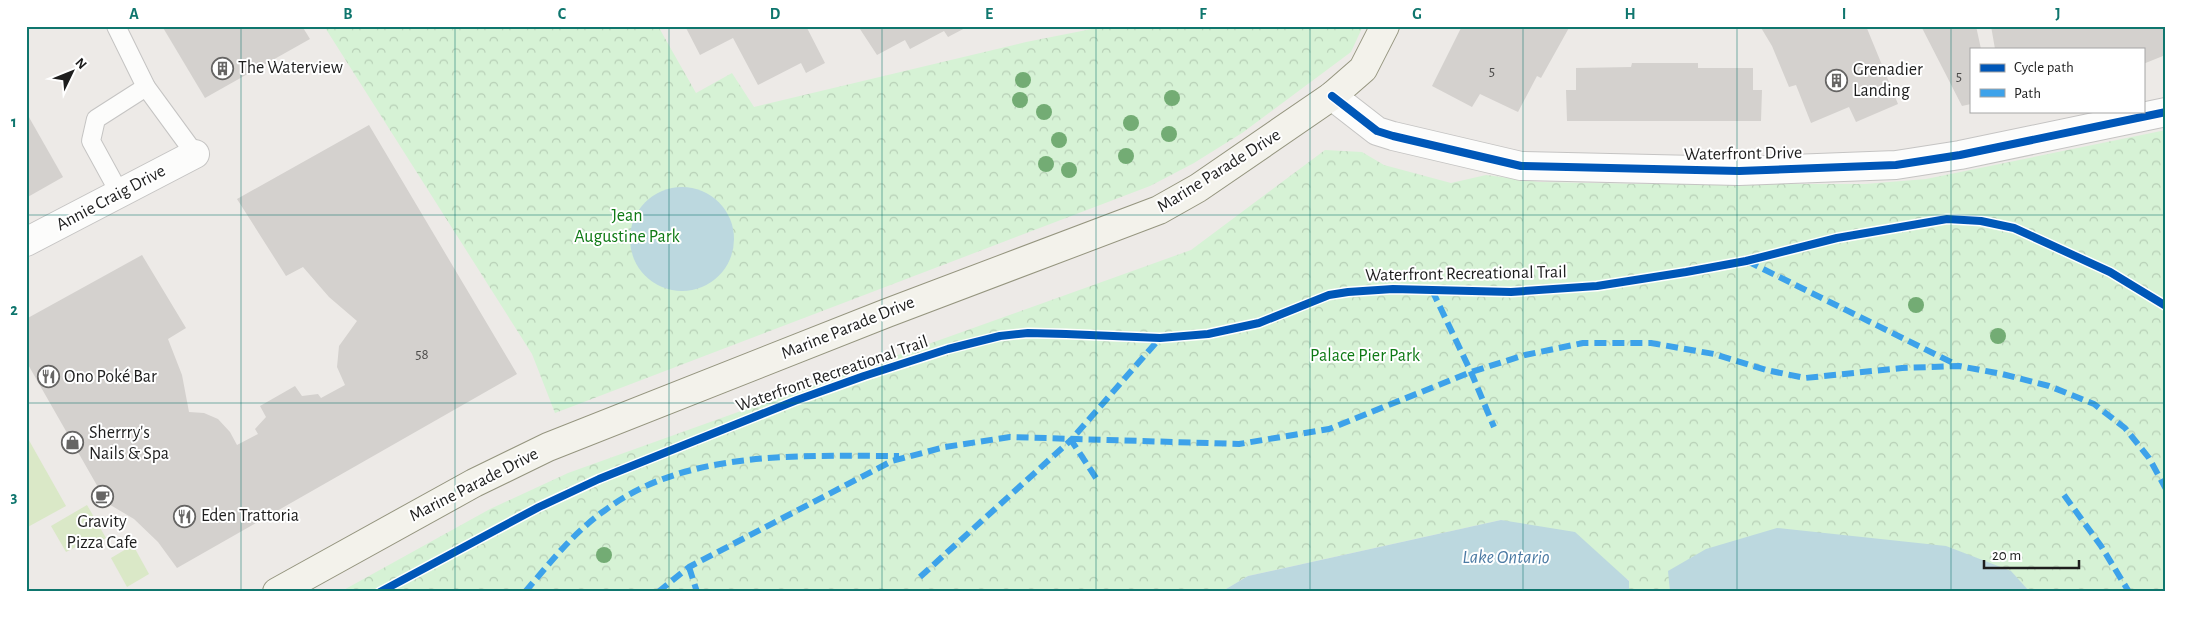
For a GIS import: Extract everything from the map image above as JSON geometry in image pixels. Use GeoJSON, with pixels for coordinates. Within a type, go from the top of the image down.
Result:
{"type":"FeatureCollection","features":[{"type":"Feature","properties":{"kind":"street","name":"Marine Parade Drive"},"geometry":{"type":"LineString","coordinates":[[277,592],[474,483],[548,447],[886,313],[1159,210],[1198,188],[1332,96],[1363,68],[1386,26]]}},
{"type":"Feature","properties":{"kind":"street","name":"Waterfront Drive"},"geometry":{"type":"LineString","coordinates":[[1332,96],[1378,131],[1393,136],[1521,166],[1633,169],[1739,171],[1896,165],[1960,155],[2166,112]]}},
{"type":"Feature","properties":{"kind":"street","name":"Annie Craig Drive"},"geometry":{"type":"LineString","coordinates":[[26,242],[195,154]]}},
{"type":"Feature","properties":{"kind":"lane"},"geometry":{"type":"LineString","coordinates":[[116,26],[146,87],[195,154]]}},
{"type":"Feature","properties":{"kind":"lane"},"geometry":{"type":"LineString","coordinates":[[120,194],[92,141],[96,119],[146,87]]}},
{"type":"Feature","properties":{"kind":"green space","name":"Jean Augustine Park"},"geometry":{"type":"Polygon","coordinates":[[[324,26],[658,26],[696,93],[732,73],[754,107],[1026,42],[1107,26],[1363,26],[1351,52],[1242,133],[1194,163],[1150,186],[555,413],[532,354],[324,26]]]}},
{"type":"Feature","properties":{"kind":"green space","name":"Palace Pier Park"},"geometry":{"type":"Polygon","coordinates":[[[2166,130],[2166,592],[2030,592],[2010,571],[1669,571],[1670,592],[1629,592],[1629,580],[1501,520],[1248,576],[1221,592],[340,592],[490,509],[568,473],[1191,250],[1325,150],[1362,152],[1384,165],[1451,183],[1486,175],[1539,182],[1865,184],[1926,179],[2166,130]]]}},
{"type":"Feature","properties":{"kind":"green space"},"geometry":{"type":"Polygon","coordinates":[[[26,435],[66,506],[26,528],[26,435]]]}},
{"type":"Feature","properties":{"kind":"green space"},"geometry":{"type":"Polygon","coordinates":[[[87,505],[106,538],[90,548],[86,542],[66,552],[51,526],[87,505]]]}},
{"type":"Feature","properties":{"kind":"green space"},"geometry":{"type":"Polygon","coordinates":[[[133,545],[149,574],[127,587],[111,558],[133,545]]]}},
{"type":"Feature","properties":{"kind":"water"},"geometry":{"type":"Polygon","coordinates":[[[682,187],[702,191],[719,202],[730,219],[734,239],[730,259],[719,276],[702,287],[682,291],[662,287],[645,276],[634,259],[630,239],[634,219],[645,202],[662,191],[682,187]]]}},
{"type":"Feature","properties":{"kind":"water","name":"Lake Ontario"},"geometry":{"type":"Polygon","coordinates":[[[1501,520],[1575,532],[1629,581],[1629,592],[1221,592],[1248,576],[1501,520]]]}},
{"type":"Feature","properties":{"kind":"water"},"geometry":{"type":"Polygon","coordinates":[[[1777,528],[1946,546],[2011,571],[2030,592],[1670,592],[1668,571],[1706,549],[1777,528]]]}},
{"type":"Feature","properties":{"kind":"building","name":"The Waterview"},"geometry":{"type":"Polygon","coordinates":[[[162,26],[302,26],[310,39],[205,98],[162,26]]]}},
{"type":"Feature","properties":{"kind":"building"},"geometry":{"type":"Polygon","coordinates":[[[685,26],[806,26],[825,63],[806,73],[801,63],[758,85],[733,38],[700,55],[685,26]]]}},
{"type":"Feature","properties":{"kind":"building"},"geometry":{"type":"Polygon","coordinates":[[[858,26],[969,26],[948,37],[944,31],[910,49],[905,40],[877,55],[858,26]]]}},
{"type":"Feature","properties":{"kind":"building"},"geometry":{"type":"Polygon","coordinates":[[[1462,26],[1570,26],[1541,78],[1537,76],[1518,112],[1480,94],[1472,107],[1432,86],[1462,26]]]}},
{"type":"Feature","properties":{"kind":"building","name":"Grenadier Landing"},"geometry":{"type":"Polygon","coordinates":[[[1760,26],[1866,26],[1898,104],[1856,122],[1849,107],[1811,123],[1796,85],[1789,87],[1772,46],[1760,26]]]}},
{"type":"Feature","properties":{"kind":"building"},"geometry":{"type":"Polygon","coordinates":[[[1921,26],[1976,26],[1981,48],[1970,48],[1970,104],[1962,106],[1921,26]]]}},
{"type":"Feature","properties":{"kind":"building"},"geometry":{"type":"Polygon","coordinates":[[[1991,26],[2166,26],[2166,58],[2163,56],[2144,64],[2144,48],[1995,48],[1991,26]]]}},
{"type":"Feature","properties":{"kind":"building"},"geometry":{"type":"Polygon","coordinates":[[[1632,63],[1698,63],[1698,68],[1753,68],[1753,90],[1762,90],[1761,121],[1567,121],[1566,90],[1576,90],[1576,68],[1631,67],[1632,63]]]}},
{"type":"Feature","properties":{"kind":"building"},"geometry":{"type":"Polygon","coordinates":[[[26,112],[63,177],[26,198],[26,112]]]}},
{"type":"Feature","properties":{"kind":"building"},"geometry":{"type":"Polygon","coordinates":[[[369,125],[517,374],[177,568],[158,542],[134,519],[107,503],[26,361],[26,319],[142,255],[186,328],[168,339],[182,375],[189,412],[204,413],[218,419],[230,432],[237,445],[258,434],[255,429],[266,417],[260,406],[295,386],[302,396],[318,394],[321,398],[345,385],[337,367],[339,346],[357,321],[329,297],[303,267],[286,276],[237,199],[369,125]]]}},
{"type":"Feature","properties":{"kind":"marked path"},"geometry":{"type":"LineString","coordinates":[[1747,261],[1957,365]]}},
{"type":"Feature","properties":{"kind":"marked path"},"geometry":{"type":"LineString","coordinates":[[1432,290],[1471,372],[1494,427]]}},
{"type":"Feature","properties":{"kind":"marked path"},"geometry":{"type":"LineString","coordinates":[[1096,478],[1071,440],[1160,338]]}},
{"type":"Feature","properties":{"kind":"marked path"},"geometry":{"type":"LineString","coordinates":[[658,592],[689,567],[892,461],[945,447],[1010,437],[1239,444],[1329,429],[1471,372],[1525,355],[1583,343],[1651,343],[1714,354],[1766,370],[1805,378],[1902,368],[1959,366],[2002,374],[2049,386],[2094,404],[2125,428],[2149,458],[2166,489]]}},
{"type":"Feature","properties":{"kind":"marked path"},"geometry":{"type":"LineString","coordinates":[[920,577],[1071,440]]}},
{"type":"Feature","properties":{"kind":"marked path"},"geometry":{"type":"LineString","coordinates":[[525,592],[562,549],[604,511],[636,491],[671,476],[707,466],[746,460],[784,457],[899,456]]}},
{"type":"Feature","properties":{"kind":"marked path"},"geometry":{"type":"LineString","coordinates":[[2064,495],[2101,546],[2129,592]]}},
{"type":"Feature","properties":{"kind":"marked path"},"geometry":{"type":"LineString","coordinates":[[689,567],[697,592]]}},
{"type":"Feature","properties":{"kind":"cycle path"},"geometry":{"type":"LineString","coordinates":[[1332,96],[1377,131],[1521,166],[1739,171],[1896,165],[1960,155],[2166,112]]}},
{"type":"Feature","properties":{"kind":"cycle path","name":"Waterfront Recreational Trail"},"geometry":{"type":"LineString","coordinates":[[380,592],[539,507],[599,479],[797,400],[864,376],[948,349],[1000,336],[1028,333],[1160,338],[1208,334],[1259,323],[1329,295],[1348,292],[1393,289],[1511,292],[1597,286],[1746,261],[1837,238],[1947,219],[1981,221],[2014,228],[2110,272],[2166,306]]}},
{"type":"Feature","properties":{"kind":"place","name":"The Waterview"},"geometry":{"type":"Point","coordinates":[222,68]}},
{"type":"Feature","properties":{"kind":"place","name":"Grenadier Landing"},"geometry":{"type":"Point","coordinates":[1837,80]}},
{"type":"Feature","properties":{"kind":"place","name":"Ono Poké Bar"},"geometry":{"type":"Point","coordinates":[48,377]}},
{"type":"Feature","properties":{"kind":"place","name":"Sherrry's Nails & Spa"},"geometry":{"type":"Point","coordinates":[73,443]}},
{"type":"Feature","properties":{"kind":"place","name":"Gravity Pizza Cafe"},"geometry":{"type":"Point","coordinates":[102,497]}},
{"type":"Feature","properties":{"kind":"place","name":"Eden Trattoria"},"geometry":{"type":"Point","coordinates":[185,516]}}]}
